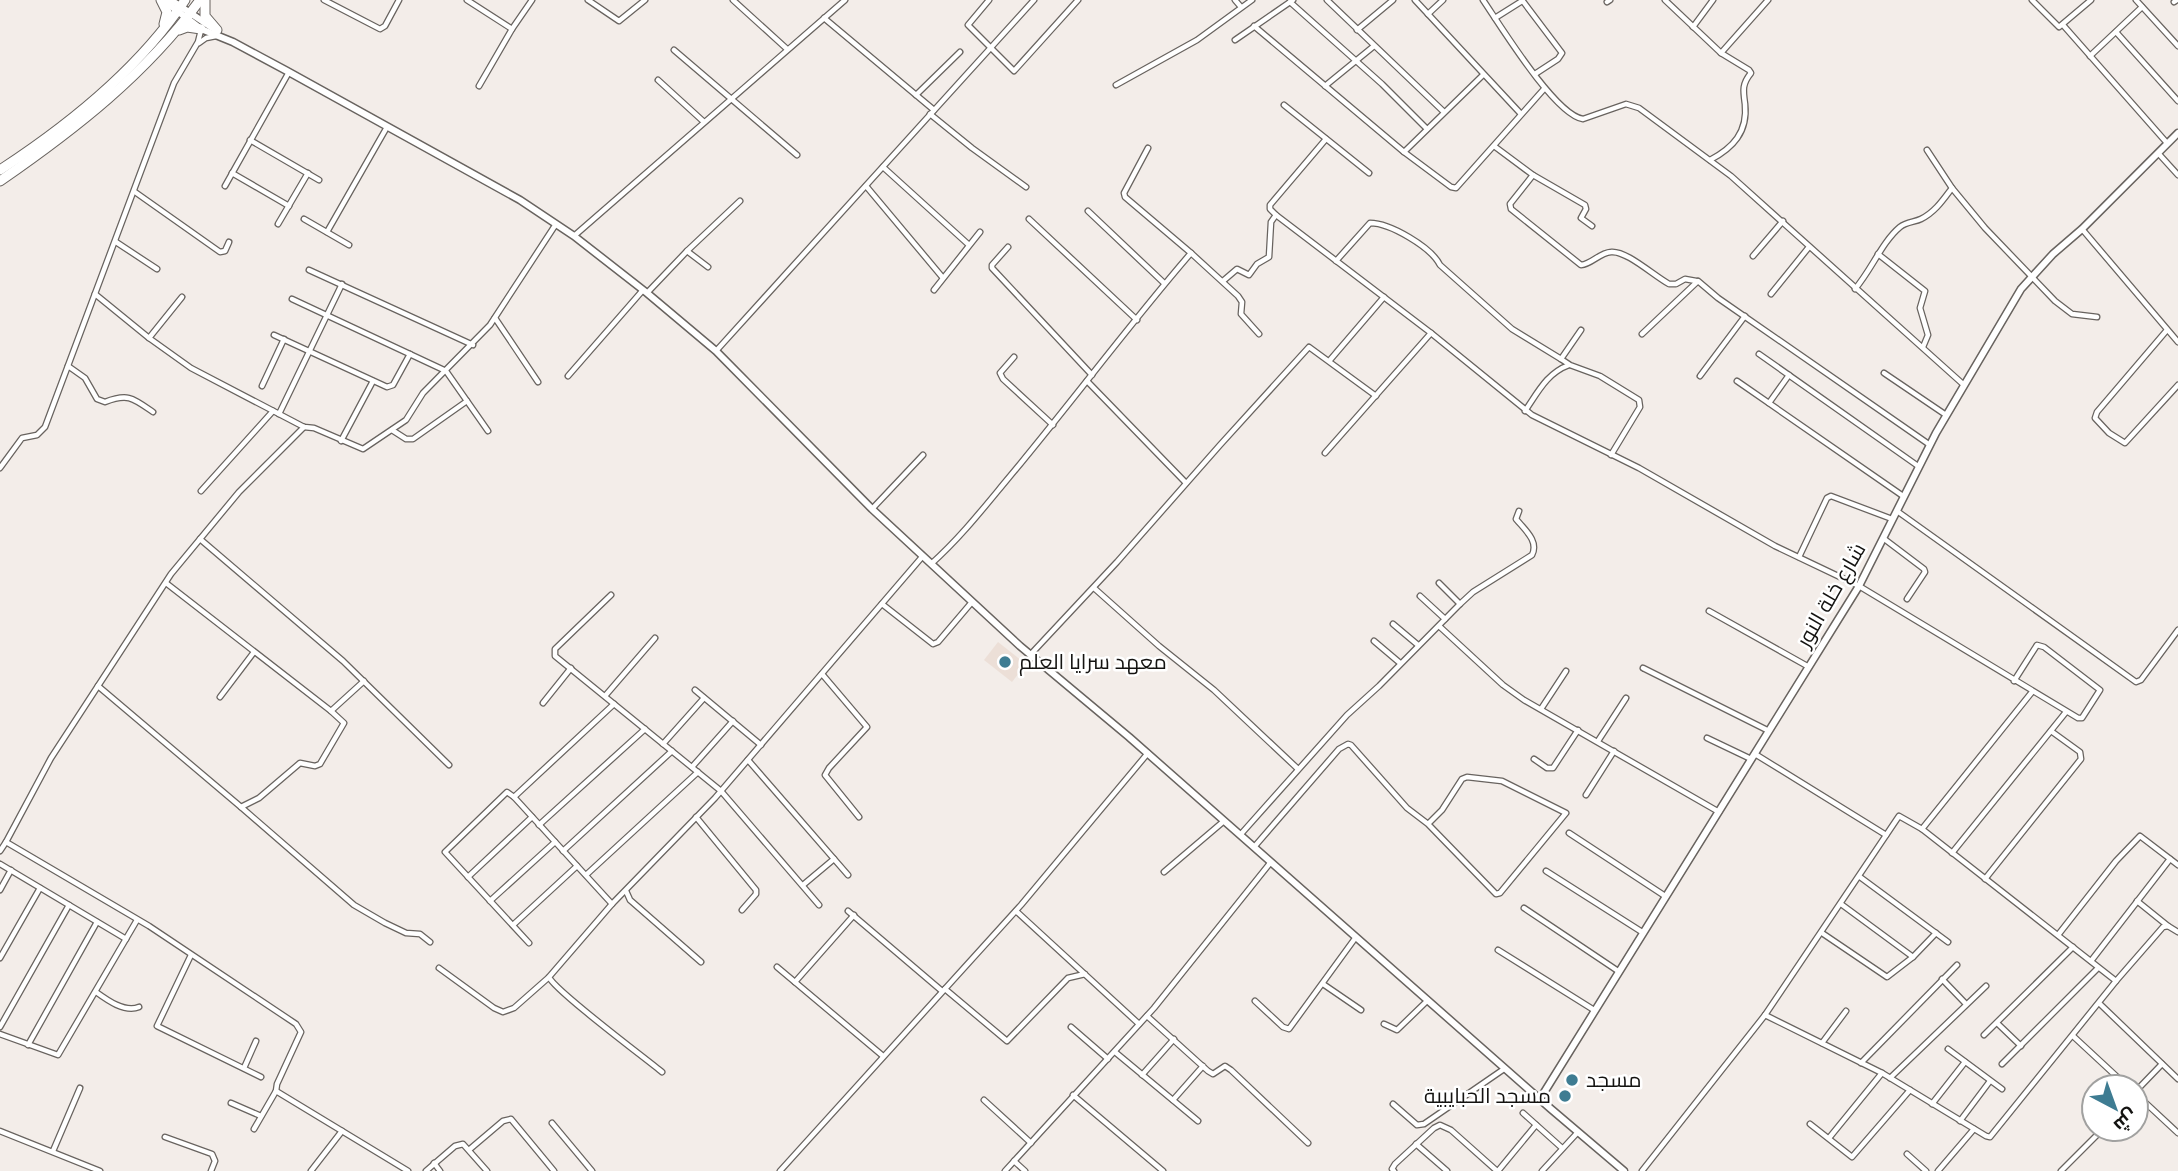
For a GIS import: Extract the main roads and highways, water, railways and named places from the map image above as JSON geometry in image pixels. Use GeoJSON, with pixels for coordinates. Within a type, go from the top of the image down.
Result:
{"type":"FeatureCollection","features":[{"type":"Feature","properties":{"kind":"highway"},"geometry":{"type":"LineString","coordinates":[[161,32],[167,12],[162,0]]}},
{"type":"Feature","properties":{"kind":"highway"},"geometry":{"type":"LineString","coordinates":[[0,181],[116,94],[202,0]]}},
{"type":"Feature","properties":{"kind":"highway"},"geometry":{"type":"LineString","coordinates":[[202,0],[205,16],[217,33]]}},
{"type":"Feature","properties":{"kind":"highway"},"geometry":{"type":"LineString","coordinates":[[0,170],[97,96],[161,32],[181,6]]}},
{"type":"Feature","properties":{"kind":"highway"},"geometry":{"type":"LineString","coordinates":[[172,35],[184,27],[201,29]]}},
{"type":"Feature","properties":{"kind":"main road"},"geometry":{"type":"LineString","coordinates":[[162,0],[181,6]]}},
{"type":"Feature","properties":{"kind":"main road"},"geometry":{"type":"LineString","coordinates":[[171,0],[181,6],[201,29],[217,33]]}},
{"type":"Feature","properties":{"kind":"main road"},"geometry":{"type":"LineString","coordinates":[[188,16],[520,200],[574,236],[645,291],[716,351],[872,509],[972,602],[1255,846],[1624,1171]]}},
{"type":"Feature","properties":{"kind":"main road","name":"شارع خلة النور"},"geometry":{"type":"LineString","coordinates":[[1540,1099],[1859,586],[1930,445],[2021,289],[2031,276],[2178,133]]}},
{"type":"Feature","properties":{"kind":"place","name":"معهد سرايا العلم"},"geometry":{"type":"Point","coordinates":[1005,662]}},
{"type":"Feature","properties":{"kind":"place","name":"مسجد"},"geometry":{"type":"Point","coordinates":[1572,1080]}},
{"type":"Feature","properties":{"kind":"place","name":"مسجد الحبايبية"},"geometry":{"type":"Point","coordinates":[1565,1096]}}]}
